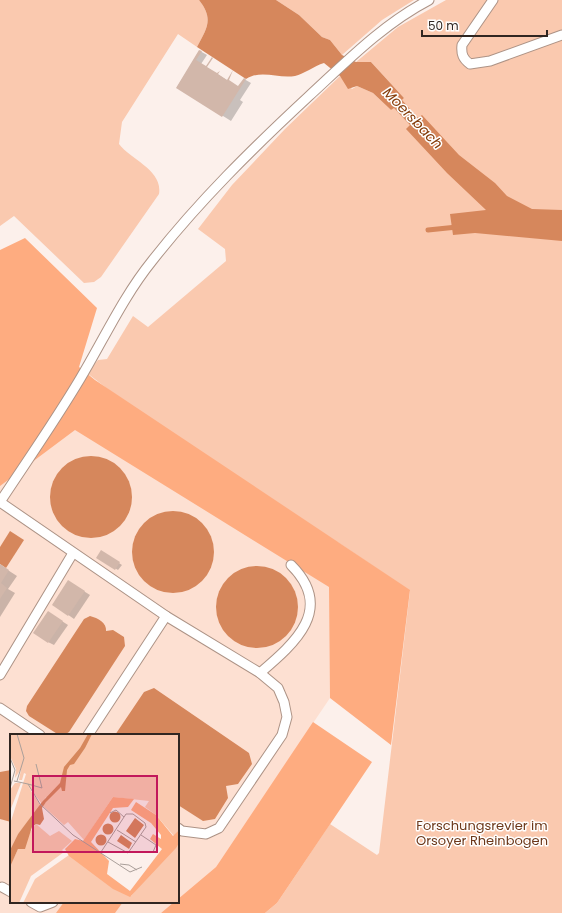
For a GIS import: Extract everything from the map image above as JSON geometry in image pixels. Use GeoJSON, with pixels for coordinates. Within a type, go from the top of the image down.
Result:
{"type":"FeatureCollection","features":[{"type":"Feature","properties":{"kind":"lane"},"geometry":{"type":"LineString","coordinates":[[179,829],[182,831],[206,834],[219,828],[282,735],[287,717],[284,702],[278,688],[260,673],[166,616],[0,502],[80,379],[128,295],[151,262],[221,180],[354,54],[387,27],[429,0]]}},
{"type":"Feature","properties":{"kind":"lane"},"geometry":{"type":"LineString","coordinates":[[493,0],[462,45],[461,53],[465,60],[470,64],[490,61],[562,35]]}},
{"type":"Feature","properties":{"kind":"lane"},"geometry":{"type":"LineString","coordinates":[[0,675],[73,553]]}},
{"type":"Feature","properties":{"kind":"lane"},"geometry":{"type":"LineString","coordinates":[[260,673],[295,640],[305,627],[309,614],[309,599],[306,588],[299,573],[291,564]]}},
{"type":"Feature","properties":{"kind":"lane"},"geometry":{"type":"LineString","coordinates":[[89,734],[166,616]]}},
{"type":"Feature","properties":{"kind":"lane"},"geometry":{"type":"LineString","coordinates":[[0,708],[39,734]]}},
{"type":"Feature","properties":{"kind":"lane"},"geometry":{"type":"LineString","coordinates":[[2,887],[10,891]]}},
{"type":"Feature","properties":{"kind":"lane"},"geometry":{"type":"LineString","coordinates":[[33,903],[40,907],[50,903]]}},
{"type":"Feature","properties":{"kind":"shaded area"},"geometry":{"type":"Polygon","coordinates":[[[25,238],[97,308],[79,367],[95,380],[410,590],[391,745],[330,698],[329,587],[75,430],[0,486],[0,250],[25,238]]]}},
{"type":"Feature","properties":{"kind":"shaded area"},"geometry":{"type":"Polygon","coordinates":[[[0,347],[330,587],[330,698],[216,867],[179,898],[179,734],[10,734],[10,903],[173,903],[161,913],[0,913],[0,347]]]}},
{"type":"Feature","properties":{"kind":"shaded area"},"geometry":{"type":"Polygon","coordinates":[[[313,722],[372,762],[277,903],[265,913],[161,913],[173,903],[179,903],[179,898],[216,867],[313,722]]]}},
{"type":"Feature","properties":{"kind":"shaded area"},"geometry":{"type":"Polygon","coordinates":[[[63,903],[122,903],[115,913],[56,913],[63,903]]]}},
{"type":"Feature","properties":{"kind":"green space"},"geometry":{"type":"Polygon","coordinates":[[[0,0],[199,0],[204,7],[208,18],[206,29],[197,47],[178,34],[122,122],[119,144],[124,150],[145,166],[156,178],[159,186],[159,194],[101,277],[94,282],[84,283],[14,216],[0,226],[0,0]]]}},
{"type":"Feature","properties":{"kind":"green space"},"geometry":{"type":"Polygon","coordinates":[[[276,0],[414,0],[382,20],[342,55],[330,40],[322,37],[299,15],[276,0]]]}},
{"type":"Feature","properties":{"kind":"green space","name":"Forschungsrevier im Orsoyer Rheinbogen"},"geometry":{"type":"Polygon","coordinates":[[[446,0],[562,0],[562,913],[265,913],[277,903],[330,824],[377,855],[379,853],[410,591],[339,543],[298,524],[214,471],[87,373],[98,360],[107,359],[133,316],[148,327],[226,261],[225,249],[198,229],[232,185],[285,129],[340,76],[352,89],[357,86],[373,93],[391,110],[404,98],[371,62],[356,62],[398,27],[446,0]]]}},
{"type":"Feature","properties":{"kind":"water","name":"Moersbach"},"geometry":{"type":"Polygon","coordinates":[[[199,0],[276,0],[299,15],[322,37],[330,40],[342,55],[356,62],[371,62],[404,98],[402,100],[418,118],[422,115],[459,155],[495,183],[507,196],[532,209],[562,210],[562,241],[475,233],[453,235],[450,214],[486,210],[447,173],[406,129],[410,125],[394,108],[391,110],[373,93],[357,86],[348,89],[340,76],[324,63],[295,76],[289,77],[264,74],[252,76],[246,79],[197,47],[206,29],[208,18],[204,7],[199,0]]]}},
{"type":"Feature","properties":{"kind":"water"},"geometry":{"type":"Polygon","coordinates":[[[91,456],[107,459],[120,468],[129,481],[132,497],[129,513],[120,526],[107,535],[91,538],[75,535],[62,526],[53,513],[50,497],[53,481],[62,468],[75,459],[91,456]]]}},
{"type":"Feature","properties":{"kind":"water"},"geometry":{"type":"Polygon","coordinates":[[[173,511],[189,514],[202,523],[211,536],[214,552],[211,568],[202,581],[189,590],[173,593],[157,590],[144,581],[135,568],[132,552],[135,536],[144,523],[157,514],[173,511]]]}},
{"type":"Feature","properties":{"kind":"water"},"geometry":{"type":"Polygon","coordinates":[[[10,531],[24,540],[6,568],[0,564],[0,547],[10,531]]]}},
{"type":"Feature","properties":{"kind":"water"},"geometry":{"type":"Polygon","coordinates":[[[257,566],[273,569],[286,578],[295,591],[298,607],[295,623],[286,636],[273,645],[257,648],[241,645],[228,636],[219,623],[216,607],[219,591],[228,578],[241,569],[257,566]]]}},
{"type":"Feature","properties":{"kind":"water"},"geometry":{"type":"Polygon","coordinates":[[[90,616],[101,621],[106,628],[106,631],[113,630],[124,637],[125,646],[69,732],[66,734],[57,734],[29,716],[26,711],[27,706],[84,619],[90,616]]]}},
{"type":"Feature","properties":{"kind":"water"},"geometry":{"type":"Polygon","coordinates":[[[154,688],[249,753],[252,764],[238,784],[226,786],[228,798],[215,819],[203,821],[179,806],[179,734],[116,734],[144,692],[154,688]]]}},
{"type":"Feature","properties":{"kind":"water"},"geometry":{"type":"Polygon","coordinates":[[[10,770],[10,822],[0,819],[0,772],[10,770]]]}},
{"type":"Feature","properties":{"kind":"building"},"geometry":{"type":"Polygon","coordinates":[[[199,50],[202,51],[196,60],[206,66],[212,57],[213,58],[207,67],[217,73],[220,71],[218,74],[227,80],[233,70],[229,80],[238,86],[244,78],[246,79],[222,117],[176,88],[199,50]]]}},
{"type":"Feature","properties":{"kind":"building"},"geometry":{"type":"Polygon","coordinates":[[[101,550],[120,562],[115,570],[96,558],[101,550]]]}},
{"type":"Feature","properties":{"kind":"building"},"geometry":{"type":"Polygon","coordinates":[[[0,564],[9,570],[1,583],[7,588],[0,599],[0,564]]]}},
{"type":"Feature","properties":{"kind":"building"},"geometry":{"type":"Polygon","coordinates":[[[68,580],[85,591],[68,616],[52,605],[68,580]]]}},
{"type":"Feature","properties":{"kind":"building"},"geometry":{"type":"Polygon","coordinates":[[[48,611],[63,621],[48,643],[33,633],[48,611]]]}},
{"type":"Feature","properties":{"kind":"waterway"},"geometry":{"type":"LineString","coordinates":[[428,230],[457,227]]}}]}
